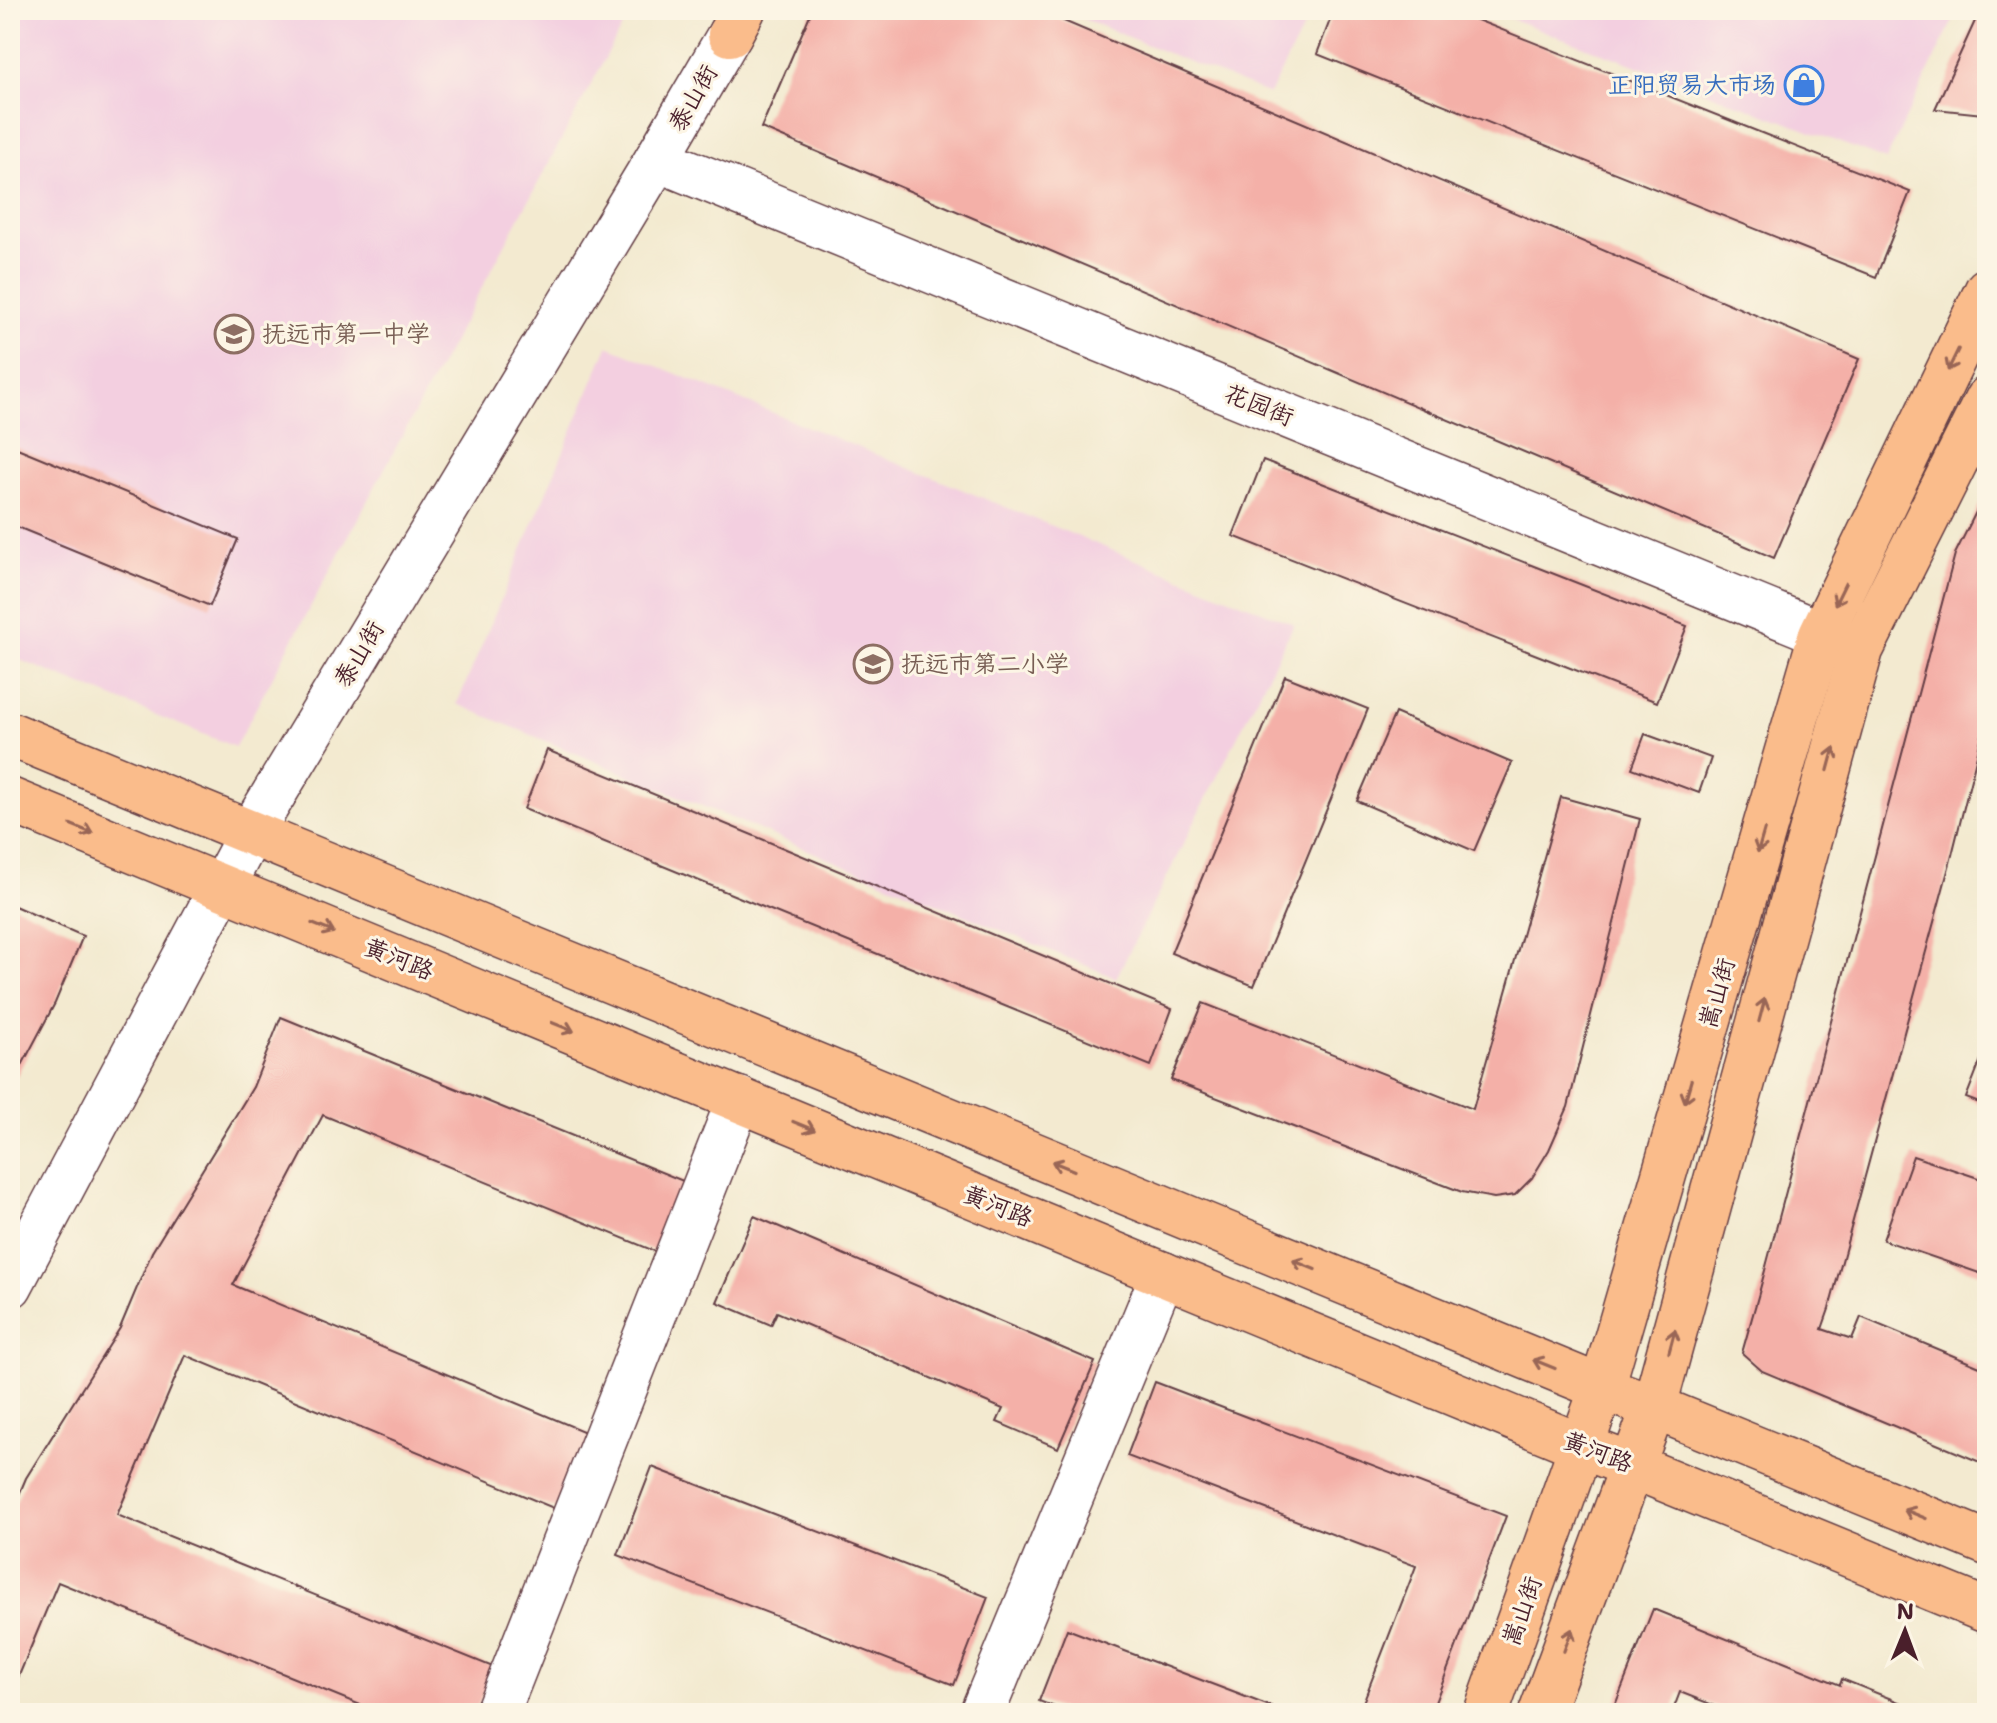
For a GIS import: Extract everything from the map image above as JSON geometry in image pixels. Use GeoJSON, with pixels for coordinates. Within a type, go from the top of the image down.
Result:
{"type":"FeatureCollection","features":[{"type":"Feature","properties":{"kind":"main road","name":"嵩山街"},"geometry":{"type":"LineString","coordinates":[[1486,1713],[1602,1388],[1821,634],[1987,290]]}},
{"type":"Feature","properties":{"kind":"main road","name":"嵩山街"},"geometry":{"type":"LineString","coordinates":[[1541,1713],[1654,1407],[1861,650],[1987,399]]}},
{"type":"Feature","properties":{"kind":"main road"},"geometry":{"type":"LineString","coordinates":[[10,734],[1987,1543]]}},
{"type":"Feature","properties":{"kind":"main road","name":"黄河路"},"geometry":{"type":"LineString","coordinates":[[10,800],[1987,1611]]}},
{"type":"Feature","properties":{"kind":"street","name":"泰山街"},"geometry":{"type":"LineString","coordinates":[[10,1286],[251,832],[657,159],[736,18]]}},
{"type":"Feature","properties":{"kind":"street","name":"花园街"},"geometry":{"type":"LineString","coordinates":[[657,159],[1861,650]]}},
{"type":"Feature","properties":{"kind":"street"},"geometry":{"type":"LineString","coordinates":[[497,1713],[739,1099]]}},
{"type":"Feature","properties":{"kind":"street"},"geometry":{"type":"LineString","coordinates":[[982,1713],[1163,1274]]}},
{"type":"Feature","properties":{"kind":"shaded area","name":"抚远市第一中学"},"geometry":{"type":"Polygon","coordinates":[[[10,10],[630,12],[235,747],[10,656],[10,10]]]}},
{"type":"Feature","properties":{"kind":"shaded area"},"geometry":{"type":"Polygon","coordinates":[[[1061,10],[1313,10],[1269,94],[1061,10]]]}},
{"type":"Feature","properties":{"kind":"shaded area","name":"正阳贸易大市场"},"geometry":{"type":"Polygon","coordinates":[[[1488,10],[1958,10],[1886,160],[1488,10]]]}},
{"type":"Feature","properties":{"kind":"shaded area","name":"抚远市第二小学"},"geometry":{"type":"Polygon","coordinates":[[[608,346],[1294,624],[1116,978],[457,704],[608,346]]]}},
{"type":"Feature","properties":{"kind":"building"},"geometry":{"type":"Polygon","coordinates":[[[812,10],[1038,10],[1859,359],[1774,558],[761,128],[812,10]]]}},
{"type":"Feature","properties":{"kind":"building"},"geometry":{"type":"Polygon","coordinates":[[[1334,10],[1452,10],[1910,192],[1876,277],[1317,54],[1334,10]]]}},
{"type":"Feature","properties":{"kind":"building"},"geometry":{"type":"Polygon","coordinates":[[[1980,10],[1987,10],[1987,107],[1983,114],[1935,109],[1980,10]]]}},
{"type":"Feature","properties":{"kind":"building"},"geometry":{"type":"Polygon","coordinates":[[[10,445],[238,539],[210,606],[10,524],[10,445]]]}},
{"type":"Feature","properties":{"kind":"building"},"geometry":{"type":"Polygon","coordinates":[[[1263,460],[1687,626],[1657,702],[1233,536],[1263,460]]]}},
{"type":"Feature","properties":{"kind":"building"},"geometry":{"type":"Polygon","coordinates":[[[1987,490],[1987,715],[1950,863],[1822,1329],[1852,1339],[1861,1317],[1987,1370],[1987,1465],[1762,1371],[1742,1353],[1955,554],[1987,490]]]}},
{"type":"Feature","properties":{"kind":"building"},"geometry":{"type":"Polygon","coordinates":[[[1285,676],[1368,709],[1254,986],[1171,953],[1285,676]]]}},
{"type":"Feature","properties":{"kind":"building"},"geometry":{"type":"Polygon","coordinates":[[[1395,713],[1512,763],[1474,851],[1357,801],[1395,713]]]}},
{"type":"Feature","properties":{"kind":"building"},"geometry":{"type":"Polygon","coordinates":[[[1645,734],[1711,758],[1699,793],[1632,768],[1645,734]]]}},
{"type":"Feature","properties":{"kind":"building"},"geometry":{"type":"Polygon","coordinates":[[[547,750],[1172,1009],[1151,1066],[524,809],[547,750]]]}},
{"type":"Feature","properties":{"kind":"building"},"geometry":{"type":"Polygon","coordinates":[[[1561,797],[1640,819],[1568,1107],[1549,1150],[1532,1178],[1515,1195],[1494,1198],[1462,1192],[1171,1080],[1203,1003],[1473,1109],[1561,797]]]}},
{"type":"Feature","properties":{"kind":"building"},"geometry":{"type":"Polygon","coordinates":[[[10,904],[83,936],[55,1003],[10,1088],[10,904]]]}},
{"type":"Feature","properties":{"kind":"building"},"geometry":{"type":"Polygon","coordinates":[[[281,1017],[693,1185],[664,1255],[323,1115],[233,1285],[595,1436],[563,1512],[185,1355],[117,1515],[493,1667],[475,1713],[380,1713],[58,1582],[10,1697],[10,1516],[26,1478],[120,1328],[152,1252],[253,1087],[281,1017]]]}},
{"type":"Feature","properties":{"kind":"building"},"geometry":{"type":"Polygon","coordinates":[[[1987,1044],[1987,1106],[1966,1098],[1987,1044]]]}},
{"type":"Feature","properties":{"kind":"building"},"geometry":{"type":"Polygon","coordinates":[[[1913,1156],[1987,1181],[1987,1260],[1982,1274],[1883,1240],[1913,1156]]]}},
{"type":"Feature","properties":{"kind":"building"},"geometry":{"type":"Polygon","coordinates":[[[754,1216],[1095,1362],[1058,1448],[997,1422],[1003,1409],[777,1312],[771,1325],[717,1302],[754,1216]]]}},
{"type":"Feature","properties":{"kind":"building"},"geometry":{"type":"Polygon","coordinates":[[[1155,1382],[1506,1516],[1431,1713],[1359,1713],[1416,1566],[1127,1456],[1155,1382]]]}},
{"type":"Feature","properties":{"kind":"building"},"geometry":{"type":"Polygon","coordinates":[[[652,1467],[988,1597],[954,1685],[618,1555],[652,1467]]]}},
{"type":"Feature","properties":{"kind":"building"},"geometry":{"type":"Polygon","coordinates":[[[1653,1609],[1840,1685],[1842,1679],[1926,1713],[1733,1713],[1680,1692],[1672,1713],[1612,1713],[1653,1609]]]}},
{"type":"Feature","properties":{"kind":"building"},"geometry":{"type":"Polygon","coordinates":[[[1067,1629],[1288,1713],[1070,1713],[1039,1701],[1067,1629]]]}},
{"type":"Feature","properties":{"kind":"place","name":"正阳贸易大市场"},"geometry":{"type":"Point","coordinates":[1804,85]}},
{"type":"Feature","properties":{"kind":"place","name":"抚远市第一中学"},"geometry":{"type":"Point","coordinates":[234,334]}},
{"type":"Feature","properties":{"kind":"place","name":"抚远市第二小学"},"geometry":{"type":"Point","coordinates":[873,664]}}]}
